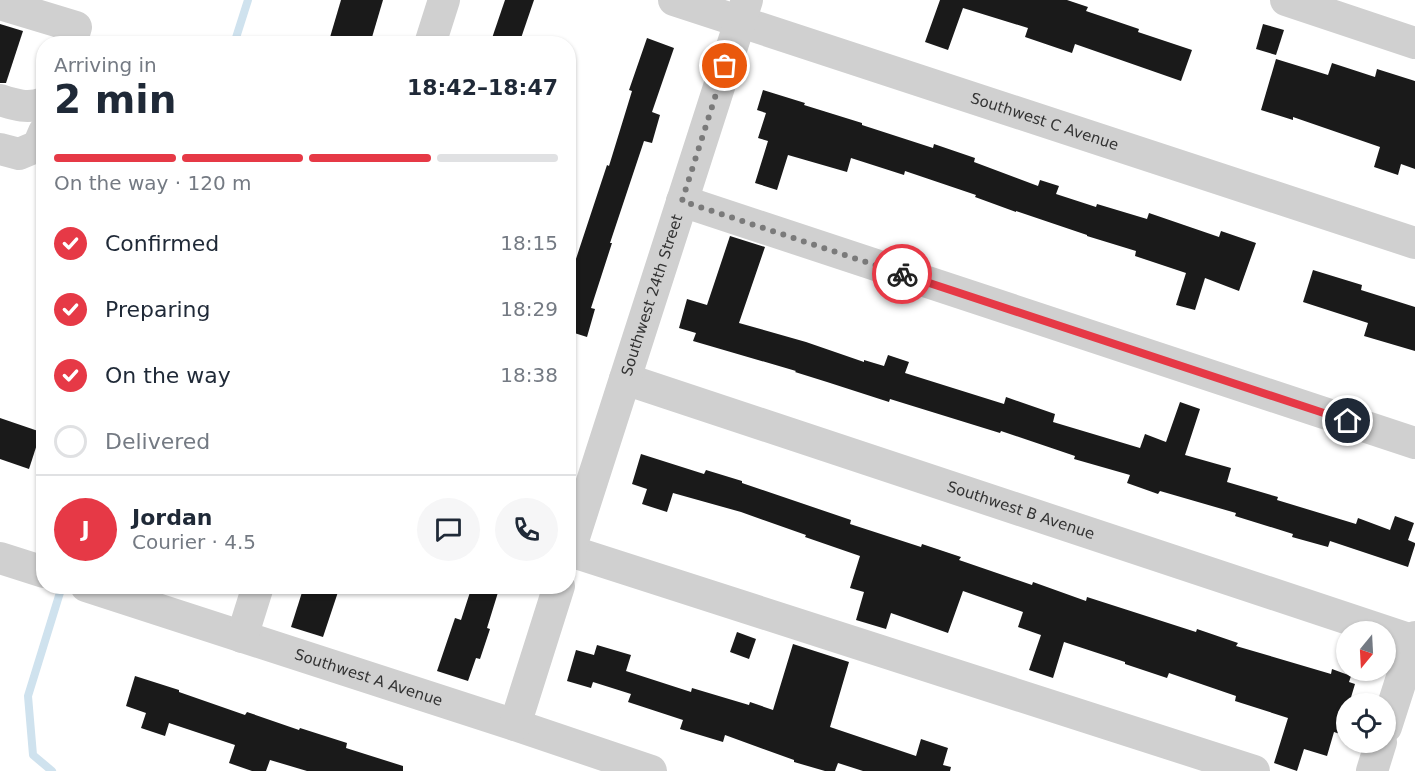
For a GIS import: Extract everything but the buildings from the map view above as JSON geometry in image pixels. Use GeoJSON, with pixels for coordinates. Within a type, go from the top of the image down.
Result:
{"type":"FeatureCollection","features":[{"type":"Feature","properties":{"kind":"street"},"geometry":{"type":"LineString","coordinates":[[433,36],[444,0]]}},
{"type":"Feature","properties":{"kind":"street","name":"Southwest C Avenue"},"geometry":{"type":"LineString","coordinates":[[674,0],[743,11],[1415,243]]}},
{"type":"Feature","properties":{"kind":"street"},"geometry":{"type":"LineString","coordinates":[[1286,0],[1415,43]]}},
{"type":"Feature","properties":{"kind":"street"},"geometry":{"type":"LineString","coordinates":[[0,4],[76,27],[73,36]]}},
{"type":"Feature","properties":{"kind":"street","name":"Southwest 24th Street"},"geometry":{"type":"LineString","coordinates":[[576,532],[743,11]]}},
{"type":"Feature","properties":{"kind":"street"},"geometry":{"type":"LineString","coordinates":[[0,100],[18,106],[36,105]]}},
{"type":"Feature","properties":{"kind":"street"},"geometry":{"type":"LineString","coordinates":[[0,149],[19,154],[36,148]]}},
{"type":"Feature","properties":{"kind":"street"},"geometry":{"type":"LineString","coordinates":[[682,201],[1415,443]]}},
{"type":"Feature","properties":{"kind":"street","name":"Southwest B Avenue"},"geometry":{"type":"LineString","coordinates":[[625,379],[1415,640]]}},
{"type":"Feature","properties":{"kind":"street"},"geometry":{"type":"LineString","coordinates":[[576,556],[1254,771]]}},
{"type":"Feature","properties":{"kind":"street","name":"Southwest A Avenue"},"geometry":{"type":"LineString","coordinates":[[108,594],[515,724],[651,771]]}},
{"type":"Feature","properties":{"kind":"street"},"geometry":{"type":"LineString","coordinates":[[242,637],[255,594]]}},
{"type":"Feature","properties":{"kind":"street"},"geometry":{"type":"LineString","coordinates":[[515,724],[556,594]]}},
{"type":"Feature","properties":{"kind":"street"},"geometry":{"type":"LineString","coordinates":[[1396,697],[1415,640]]}},
{"type":"Feature","properties":{"kind":"street"},"geometry":{"type":"LineString","coordinates":[[1372,771],[1378,753]]}},
{"type":"Feature","properties":{"kind":"waterway"},"geometry":{"type":"LineString","coordinates":[[237,36],[248,0]]}},
{"type":"Feature","properties":{"kind":"waterway"},"geometry":{"type":"LineString","coordinates":[[52,771],[33,755],[28,696],[60,594]]}},
{"type":"Feature","properties":{"kind":"way so far"},"geometry":{"type":"LineString","coordinates":[[725,66],[682,201],[902,274]]}},
{"type":"Feature","properties":{"kind":"route"},"geometry":{"type":"LineString","coordinates":[[902,274],[1348,421]]}}]}
